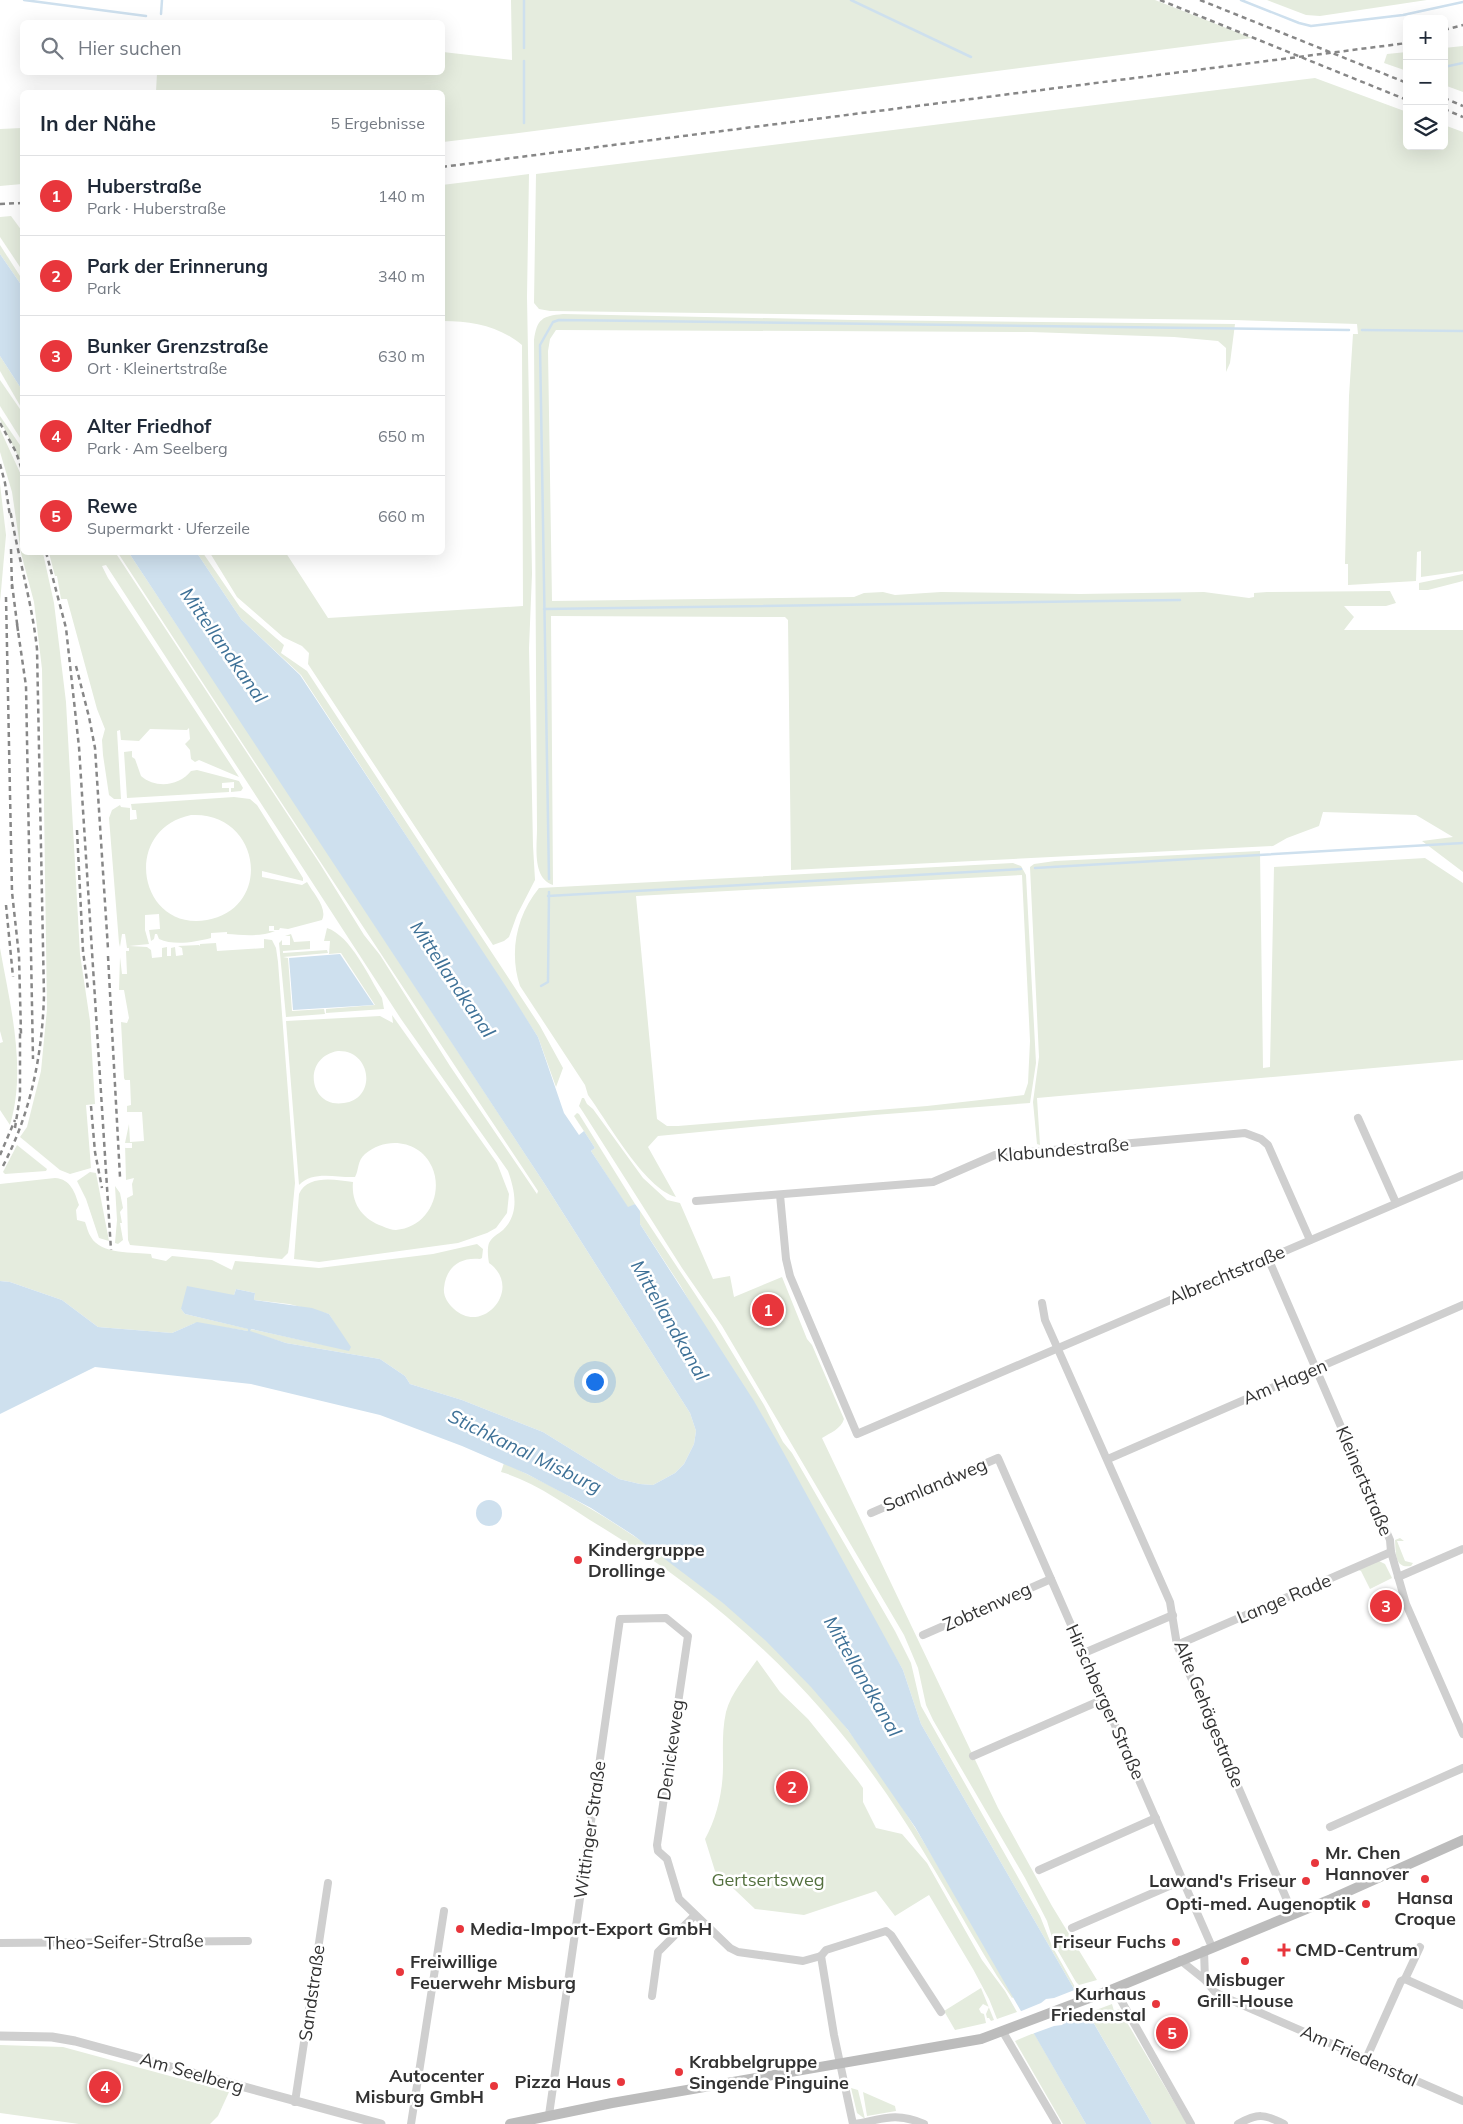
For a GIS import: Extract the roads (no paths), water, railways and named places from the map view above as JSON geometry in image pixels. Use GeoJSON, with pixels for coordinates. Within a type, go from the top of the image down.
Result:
{"type":"FeatureCollection","features":[{"type":"Feature","properties":{"kind":"main road"},"geometry":{"type":"LineString","coordinates":[[510,2124],[549,2115],[978,2039],[1003,2032],[1294,1914],[1463,1840]]}},
{"type":"Feature","properties":{"kind":"street"},"geometry":{"type":"LineString","coordinates":[[1358,1118],[1396,1203]]}},
{"type":"Feature","properties":{"kind":"street","name":"Klabundestraße"},"geometry":{"type":"LineString","coordinates":[[696,1201],[933,1182],[995,1156],[1245,1133],[1254,1136],[1268,1145],[1310,1240]]}},
{"type":"Feature","properties":{"kind":"street"},"geometry":{"type":"LineString","coordinates":[[1461,1175],[1463,1184]]}},
{"type":"Feature","properties":{"kind":"street","name":"Albrechtstraße"},"geometry":{"type":"LineString","coordinates":[[780,1195],[786,1259],[790,1276],[857,1434],[1461,1175]]}},
{"type":"Feature","properties":{"kind":"street","name":"Kleinertstraße"},"geometry":{"type":"LineString","coordinates":[[1268,1258],[1390,1540],[1390,1552],[1406,1604],[1463,1734]]}},
{"type":"Feature","properties":{"kind":"street"},"geometry":{"type":"LineString","coordinates":[[1042,1302],[1045,1320],[1058,1348]]}},
{"type":"Feature","properties":{"kind":"street","name":"Am Hagen"},"geometry":{"type":"LineString","coordinates":[[1108,1459],[1463,1305]]}},
{"type":"Feature","properties":{"kind":"street","name":"Alte Gehägestraße"},"geometry":{"type":"LineString","coordinates":[[1058,1348],[1170,1602],[1177,1645],[1294,1914]]}},
{"type":"Feature","properties":{"kind":"street","name":"Samlandweg"},"geometry":{"type":"LineString","coordinates":[[871,1513],[998,1458]]}},
{"type":"Feature","properties":{"kind":"street","name":"Hirschberger Straße"},"geometry":{"type":"LineString","coordinates":[[998,1458],[1183,1880],[1208,1948]]}},
{"type":"Feature","properties":{"kind":"street"},"geometry":{"type":"LineString","coordinates":[[1398,1577],[1463,1549]]}},
{"type":"Feature","properties":{"kind":"street","name":"Lange Rade"},"geometry":{"type":"LineString","coordinates":[[1177,1645],[1390,1552]]}},
{"type":"Feature","properties":{"kind":"street","name":"Zobtenweg"},"geometry":{"type":"LineString","coordinates":[[923,1635],[1051,1579]]}},
{"type":"Feature","properties":{"kind":"street"},"geometry":{"type":"LineString","coordinates":[[1084,1653],[1173,1615]]}},
{"type":"Feature","properties":{"kind":"street","name":"Wittinger Straße"},"geometry":{"type":"LineString","coordinates":[[549,2115],[620,1619],[666,1618],[688,1636]]}},
{"type":"Feature","properties":{"kind":"street","name":"Denickeweg"},"geometry":{"type":"LineString","coordinates":[[688,1636],[657,1845],[658,1851],[667,1859],[679,1900],[695,1915]]}},
{"type":"Feature","properties":{"kind":"street"},"geometry":{"type":"LineString","coordinates":[[974,1756],[1104,1699]]}},
{"type":"Feature","properties":{"kind":"street"},"geometry":{"type":"LineString","coordinates":[[1330,1827],[1463,1768]]}},
{"type":"Feature","properties":{"kind":"street"},"geometry":{"type":"LineString","coordinates":[[1039,1870],[1156,1818]]}},
{"type":"Feature","properties":{"kind":"street"},"geometry":{"type":"LineString","coordinates":[[1072,1928],[1183,1880]]}},
{"type":"Feature","properties":{"kind":"street","name":"Sandstraße"},"geometry":{"type":"LineString","coordinates":[[295,2102],[328,1883]]}},
{"type":"Feature","properties":{"kind":"street"},"geometry":{"type":"LineString","coordinates":[[411,2124],[444,1911]]}},
{"type":"Feature","properties":{"kind":"street"},"geometry":{"type":"LineString","coordinates":[[652,1996],[658,1952],[695,1915],[730,1948],[738,1952],[803,1961],[821,1956],[826,1950],[886,1930],[941,2012]]}},
{"type":"Feature","properties":{"kind":"street","name":"Theo-Seifer-Straße"},"geometry":{"type":"LineString","coordinates":[[0,1943],[248,1941]]}},
{"type":"Feature","properties":{"kind":"street"},"geometry":{"type":"LineString","coordinates":[[1366,2059],[1401,1981],[1405,1979],[1420,1947]]}},
{"type":"Feature","properties":{"kind":"street"},"geometry":{"type":"LineString","coordinates":[[1205,1980],[1208,1948]]}},
{"type":"Feature","properties":{"kind":"street"},"geometry":{"type":"LineString","coordinates":[[821,1956],[840,2064],[854,2124],[897,2116],[906,2117],[924,2124]]}},
{"type":"Feature","properties":{"kind":"street","name":"Am Friedenstal"},"geometry":{"type":"LineString","coordinates":[[1180,1960],[1205,1980],[1215,1992],[1224,1997],[1463,2101]]}},
{"type":"Feature","properties":{"kind":"street"},"geometry":{"type":"LineString","coordinates":[[1405,1979],[1463,2005]]}},
{"type":"Feature","properties":{"kind":"street"},"geometry":{"type":"LineString","coordinates":[[1114,1988],[1191,2124]]}},
{"type":"Feature","properties":{"kind":"street"},"geometry":{"type":"LineString","coordinates":[[1003,2032],[1057,2124]]}},
{"type":"Feature","properties":{"kind":"street","name":"Am Seelberg"},"geometry":{"type":"LineString","coordinates":[[0,2036],[52,2037],[75,2041],[381,2124]]}},
{"type":"Feature","properties":{"kind":"street"},"geometry":{"type":"LineString","coordinates":[[1238,2124],[1250,2117],[1261,2115],[1284,2124]]}},
{"type":"Feature","properties":{"kind":"water"},"geometry":{"type":"Polygon","coordinates":[[[0,254],[20,283],[20,387],[0,356],[0,254]]]}},
{"type":"Feature","properties":{"kind":"water"},"geometry":{"type":"Polygon","coordinates":[[[130,555],[198,555],[241,619],[300,675],[507,988],[538,1037],[564,1113],[579,1135],[584,1131],[595,1148],[591,1151],[628,1207],[635,1204],[640,1211],[640,1224],[754,1401],[903,1670],[921,1724],[1152,2124],[1086,2124],[915,1827],[848,1730],[811,1687],[766,1641],[723,1603],[633,1535],[591,1508],[527,1474],[462,1446],[380,1415],[251,1384],[95,1367],[0,1414],[0,1281],[10,1282],[62,1300],[98,1327],[172,1333],[197,1322],[248,1331],[248,1329],[185,1314],[181,1309],[187,1286],[234,1295],[236,1289],[255,1293],[254,1300],[312,1308],[329,1314],[351,1347],[349,1351],[251,1329],[250,1331],[286,1343],[380,1359],[405,1376],[410,1384],[462,1400],[543,1432],[619,1479],[653,1485],[675,1473],[684,1464],[694,1444],[696,1431],[690,1413],[544,1183],[130,555]]]}},
{"type":"Feature","properties":{"kind":"water"},"geometry":{"type":"Polygon","coordinates":[[[340,954],[374,1005],[293,1010],[289,958],[340,954]]]}},
{"type":"Feature","properties":{"kind":"water"},"geometry":{"type":"Polygon","coordinates":[[[489,1500],[498,1504],[502,1513],[498,1522],[489,1526],[480,1522],[476,1513],[480,1504],[489,1500]]]}},
{"type":"Feature","properties":{"kind":"waterway"},"geometry":{"type":"LineString","coordinates":[[24,0],[146,16]]}},
{"type":"Feature","properties":{"kind":"waterway"},"geometry":{"type":"LineString","coordinates":[[161,14],[162,0]]}},
{"type":"Feature","properties":{"kind":"waterway"},"geometry":{"type":"LineString","coordinates":[[524,0],[524,48]]}},
{"type":"Feature","properties":{"kind":"waterway"},"geometry":{"type":"LineString","coordinates":[[851,0],[971,57]]}},
{"type":"Feature","properties":{"kind":"waterway"},"geometry":{"type":"LineString","coordinates":[[1241,0],[1311,26],[1403,15],[1463,2]]}},
{"type":"Feature","properties":{"kind":"waterway"},"geometry":{"type":"LineString","coordinates":[[524,61],[524,123]]}},
{"type":"Feature","properties":{"kind":"waterway"},"geometry":{"type":"LineString","coordinates":[[1448,66],[1463,63]]}},
{"type":"Feature","properties":{"kind":"waterway"},"geometry":{"type":"LineString","coordinates":[[549,879],[540,345],[553,322],[559,320],[1349,330]]}},
{"type":"Feature","properties":{"kind":"waterway"},"geometry":{"type":"LineString","coordinates":[[1362,330],[1463,331]]}},
{"type":"Feature","properties":{"kind":"waterway"},"geometry":{"type":"LineString","coordinates":[[544,609],[1180,600]]}},
{"type":"Feature","properties":{"kind":"waterway"},"geometry":{"type":"LineString","coordinates":[[1035,868],[1463,843]]}},
{"type":"Feature","properties":{"kind":"waterway"},"geometry":{"type":"LineString","coordinates":[[548,896],[1021,869]]}},
{"type":"Feature","properties":{"kind":"waterway"},"geometry":{"type":"LineString","coordinates":[[541,986],[548,982],[549,892]]}},
{"type":"Feature","properties":{"kind":"railway"},"geometry":{"type":"LineString","coordinates":[[1160,0],[1403,98]]}},
{"type":"Feature","properties":{"kind":"railway"},"geometry":{"type":"LineString","coordinates":[[1200,0],[1403,81]]}},
{"type":"Feature","properties":{"kind":"railway"},"geometry":{"type":"LineString","coordinates":[[1448,29],[1463,25]]}},
{"type":"Feature","properties":{"kind":"railway"},"geometry":{"type":"LineString","coordinates":[[445,167],[1403,44]]}},
{"type":"Feature","properties":{"kind":"railway"},"geometry":{"type":"LineString","coordinates":[[1448,100],[1463,106]]}},
{"type":"Feature","properties":{"kind":"railway"},"geometry":{"type":"LineString","coordinates":[[1448,111],[1463,117]]}},
{"type":"Feature","properties":{"kind":"railway"},"geometry":{"type":"LineString","coordinates":[[0,204],[20,203]]}},
{"type":"Feature","properties":{"kind":"railway"},"geometry":{"type":"LineString","coordinates":[[0,423],[16,452],[20,464]]}},
{"type":"Feature","properties":{"kind":"railway"},"geometry":{"type":"LineString","coordinates":[[0,464],[10,516]]}},
{"type":"Feature","properties":{"kind":"railway"},"geometry":{"type":"LineString","coordinates":[[3,1166],[13,1146],[28,1104],[38,1062],[44,996],[37,649],[32,614],[10,509]]}},
{"type":"Feature","properties":{"kind":"railway"},"geometry":{"type":"LineString","coordinates":[[11,549],[12,589]]}},
{"type":"Feature","properties":{"kind":"railway"},"geometry":{"type":"LineString","coordinates":[[47,555],[66,628],[79,747],[111,1250]]}},
{"type":"Feature","properties":{"kind":"railway"},"geometry":{"type":"LineString","coordinates":[[12,584],[18,631]]}},
{"type":"Feature","properties":{"kind":"railway"},"geometry":{"type":"LineString","coordinates":[[6,597],[12,892],[19,956],[21,1034]]}},
{"type":"Feature","properties":{"kind":"railway"},"geometry":{"type":"LineString","coordinates":[[17,624],[26,686],[33,1059]]}},
{"type":"Feature","properties":{"kind":"railway"},"geometry":{"type":"LineString","coordinates":[[76,666],[95,748],[108,949]]}},
{"type":"Feature","properties":{"kind":"railway"},"geometry":{"type":"LineString","coordinates":[[77,830],[83,951],[88,989]]}},
{"type":"Feature","properties":{"kind":"railway"},"geometry":{"type":"LineString","coordinates":[[6,905],[13,977]]}},
{"type":"Feature","properties":{"kind":"railway"},"geometry":{"type":"LineString","coordinates":[[108,956],[120,1177]]}},
{"type":"Feature","properties":{"kind":"railway"},"geometry":{"type":"LineString","coordinates":[[15,1128],[20,1096],[20,1028]]}},
{"type":"Feature","properties":{"kind":"railway"},"geometry":{"type":"LineString","coordinates":[[91,1106],[95,1152],[102,1188]]}},
{"type":"Feature","properties":{"kind":"railway"},"geometry":{"type":"LineString","coordinates":[[0,1155],[15,1120]]}},
{"type":"Feature","properties":{"kind":"place","name":"Huberstraße"},"geometry":{"type":"Point","coordinates":[768,1310]}},
{"type":"Feature","properties":{"kind":"place","name":"Kindergruppe Drollinge"},"geometry":{"type":"Point","coordinates":[578,1560]}},
{"type":"Feature","properties":{"kind":"place","name":"Bunker Grenzstraße"},"geometry":{"type":"Point","coordinates":[1386,1606]}},
{"type":"Feature","properties":{"kind":"place","name":"Park der Erinnerung"},"geometry":{"type":"Point","coordinates":[792,1787]}},
{"type":"Feature","properties":{"kind":"place","name":"Mr. Chen Hannover"},"geometry":{"type":"Point","coordinates":[1315,1863]}},
{"type":"Feature","properties":{"kind":"place","name":"Hansa Croque"},"geometry":{"type":"Point","coordinates":[1425,1879]}},
{"type":"Feature","properties":{"kind":"place","name":"Lawand's Friseur"},"geometry":{"type":"Point","coordinates":[1306,1881]}},
{"type":"Feature","properties":{"kind":"place","name":"Opti-med. Augenoptik"},"geometry":{"type":"Point","coordinates":[1366,1904]}},
{"type":"Feature","properties":{"kind":"place","name":"Media-Import-Export GmbH"},"geometry":{"type":"Point","coordinates":[460,1929]}},
{"type":"Feature","properties":{"kind":"place","name":"Friseur Fuchs"},"geometry":{"type":"Point","coordinates":[1176,1942]}},
{"type":"Feature","properties":{"kind":"place","name":"CMD-Centrum"},"geometry":{"type":"Point","coordinates":[1284,1950]}},
{"type":"Feature","properties":{"kind":"place","name":"Misbuger Grill-House"},"geometry":{"type":"Point","coordinates":[1245,1961]}},
{"type":"Feature","properties":{"kind":"place","name":"Freiwillige Feuerwehr Misburg"},"geometry":{"type":"Point","coordinates":[400,1972]}},
{"type":"Feature","properties":{"kind":"place","name":"Kurhaus Friedenstal"},"geometry":{"type":"Point","coordinates":[1156,2004]}},
{"type":"Feature","properties":{"kind":"place","name":"Rewe"},"geometry":{"type":"Point","coordinates":[1172,2033]}},
{"type":"Feature","properties":{"kind":"place","name":"Krabbelgruppe Singende Pinguine"},"geometry":{"type":"Point","coordinates":[679,2072]}},
{"type":"Feature","properties":{"kind":"place","name":"Pizza Haus"},"geometry":{"type":"Point","coordinates":[621,2082]}},
{"type":"Feature","properties":{"kind":"place","name":"Autocenter Misburg GmbH"},"geometry":{"type":"Point","coordinates":[494,2086]}},
{"type":"Feature","properties":{"kind":"place","name":"Alter Friedhof"},"geometry":{"type":"Point","coordinates":[105,2087]}},
{"type":"Feature","properties":{"kind":"water label","name":"Mittellandkanal"},"geometry":{"type":"Point","coordinates":[224,645]}},
{"type":"Feature","properties":{"kind":"water label","name":"Mittellandkanal"},"geometry":{"type":"Point","coordinates":[453,979]}},
{"type":"Feature","properties":{"kind":"water label","name":"Mittellandkanal"},"geometry":{"type":"Point","coordinates":[670,1320]}},
{"type":"Feature","properties":{"kind":"water label","name":"Stichkanal Misburg"},"geometry":{"type":"Point","coordinates":[525,1451]}},
{"type":"Feature","properties":{"kind":"water label","name":"Mittellandkanal"},"geometry":{"type":"Point","coordinates":[863,1676]}},
{"type":"Feature","properties":{"kind":"park label","name":"Gertsertsweg"},"geometry":{"type":"Point","coordinates":[768,1880]}}]}
